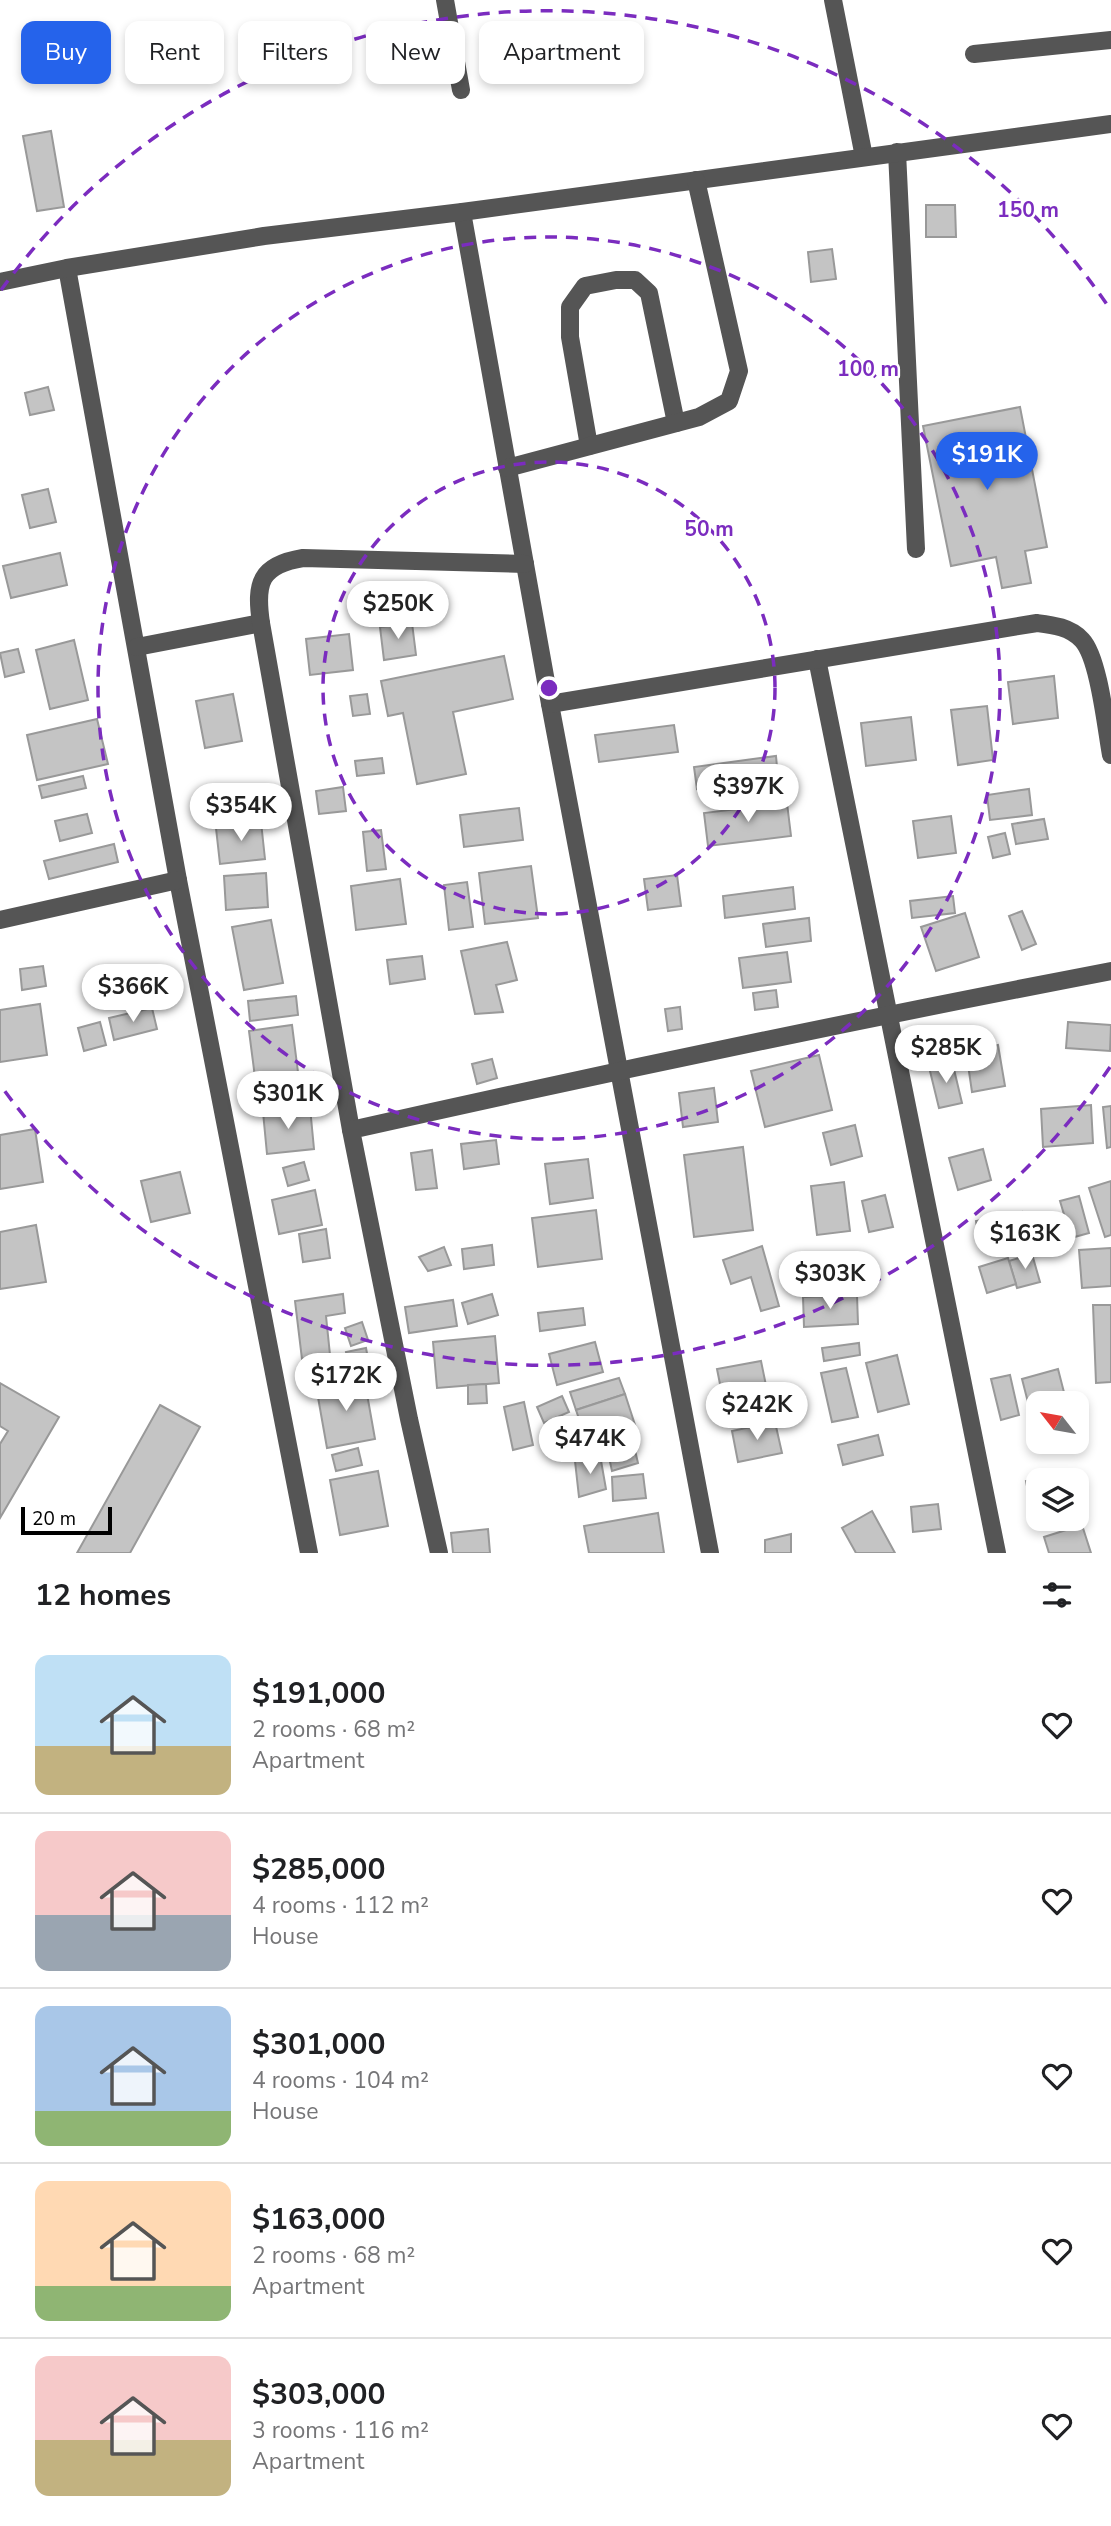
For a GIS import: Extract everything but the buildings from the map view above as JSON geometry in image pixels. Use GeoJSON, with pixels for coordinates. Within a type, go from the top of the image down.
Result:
{"type":"FeatureCollection","features":[{"type":"Feature","properties":{"kind":"street"},"geometry":{"type":"LineString","coordinates":[[445,0],[461,90]]}},
{"type":"Feature","properties":{"kind":"street"},"geometry":{"type":"LineString","coordinates":[[833,0],[864,157]]}},
{"type":"Feature","properties":{"kind":"street"},"geometry":{"type":"LineString","coordinates":[[974,54],[1111,40]]}},
{"type":"Feature","properties":{"kind":"street"},"geometry":{"type":"LineString","coordinates":[[0,282],[67,268],[264,236],[462,212],[1111,124]]}},
{"type":"Feature","properties":{"kind":"street"},"geometry":{"type":"LineString","coordinates":[[897,152],[916,550]]}},
{"type":"Feature","properties":{"kind":"street"},"geometry":{"type":"LineString","coordinates":[[508,468],[699,417],[729,401],[739,371],[696,180]]}},
{"type":"Feature","properties":{"kind":"street"},"geometry":{"type":"LineString","coordinates":[[462,212],[550,704],[710,1553]]}},
{"type":"Feature","properties":{"kind":"street"},"geometry":{"type":"LineString","coordinates":[[67,268],[177,880],[309,1553]]}},
{"type":"Feature","properties":{"kind":"street"},"geometry":{"type":"LineString","coordinates":[[589,446],[570,337],[570,307],[585,286],[616,280],[635,280],[649,293],[676,423]]}},
{"type":"Feature","properties":{"kind":"street"},"geometry":{"type":"LineString","coordinates":[[439,1553],[351,1130],[257,600],[260,583],[268,569],[284,561],[303,558],[525,564]]}},
{"type":"Feature","properties":{"kind":"street"},"geometry":{"type":"LineString","coordinates":[[137,647],[261,623]]}},
{"type":"Feature","properties":{"kind":"street"},"geometry":{"type":"LineString","coordinates":[[550,704],[1037,623],[1062,627],[1081,639],[1092,656],[1111,755]]}},
{"type":"Feature","properties":{"kind":"street"},"geometry":{"type":"LineString","coordinates":[[817,659],[997,1553]]}},
{"type":"Feature","properties":{"kind":"street"},"geometry":{"type":"LineString","coordinates":[[0,920],[177,880]]}},
{"type":"Feature","properties":{"kind":"street"},"geometry":{"type":"LineString","coordinates":[[351,1130],[619,1069],[1111,971]]}}]}
